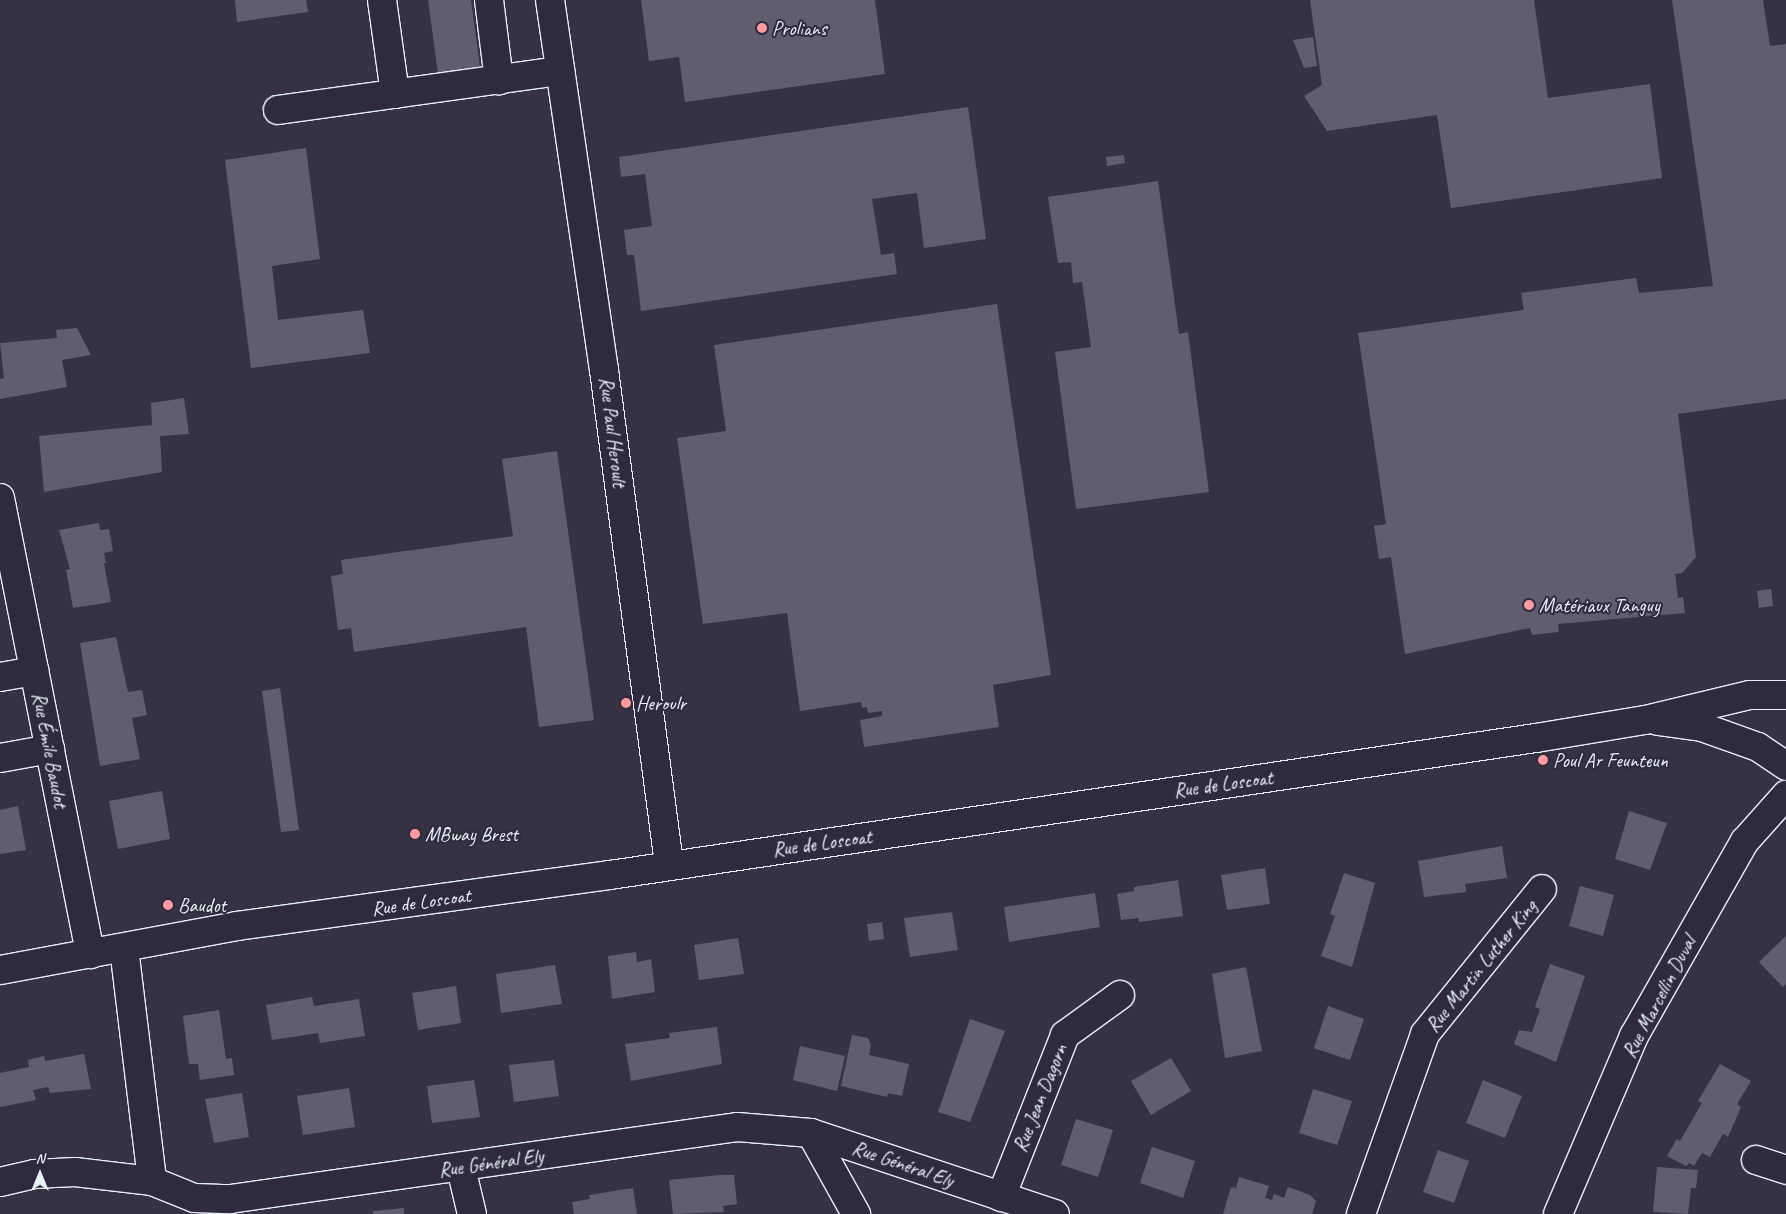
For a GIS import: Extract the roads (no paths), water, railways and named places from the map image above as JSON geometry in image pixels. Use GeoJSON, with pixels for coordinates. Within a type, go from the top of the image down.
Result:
{"type":"FeatureCollection","features":[{"type":"Feature","properties":{"kind":"street"},"geometry":{"type":"LineString","coordinates":[[382,0],[396,94]]}},
{"type":"Feature","properties":{"kind":"street"},"geometry":{"type":"LineString","coordinates":[[489,0],[499,80]]}},
{"type":"Feature","properties":{"kind":"street","name":"Rue Paul Heroult"},"geometry":{"type":"LineString","coordinates":[[550,0],[604,370],[669,866]]}},
{"type":"Feature","properties":{"kind":"street"},"geometry":{"type":"LineString","coordinates":[[278,110],[560,71]]}},
{"type":"Feature","properties":{"kind":"street","name":"Rue Émile Baudot"},"geometry":{"type":"LineString","coordinates":[[0,498],[90,954]]}},
{"type":"Feature","properties":{"kind":"street"},"geometry":{"type":"LineString","coordinates":[[0,677],[34,671]]}},
{"type":"Feature","properties":{"kind":"street","name":"Rue de Loscoat"},"geometry":{"type":"LineString","coordinates":[[0,970],[236,926],[669,866],[1645,720],[1750,695],[1786,695]]}},
{"type":"Feature","properties":{"kind":"street","name":"Rue de Loscoat"},"geometry":{"type":"LineString","coordinates":[[1645,720],[1702,727],[1758,747],[1786,766]]}},
{"type":"Feature","properties":{"kind":"street"},"geometry":{"type":"LineString","coordinates":[[0,758],[50,750]]}},
{"type":"Feature","properties":{"kind":"street","name":"Rue Marcellin Duval"},"geometry":{"type":"LineString","coordinates":[[1558,1214],[1634,1036],[1745,841],[1786,795]]}},
{"type":"Feature","properties":{"kind":"street","name":"Rue Martin Luther King"},"geometry":{"type":"LineString","coordinates":[[1361,1214],[1425,1034],[1542,888]]}},
{"type":"Feature","properties":{"kind":"street"},"geometry":{"type":"LineString","coordinates":[[124,948],[152,1181]]}},
{"type":"Feature","properties":{"kind":"street","name":"Rue Jean Dagorn"},"geometry":{"type":"LineString","coordinates":[[1001,1197],[1065,1035],[1120,995]]}},
{"type":"Feature","properties":{"kind":"street","name":"Rue Général Ely"},"geometry":{"type":"LineString","coordinates":[[0,1182],[34,1174],[75,1172],[152,1181],[194,1198],[230,1199],[461,1168],[737,1127],[811,1133],[1055,1214]]}},
{"type":"Feature","properties":{"kind":"street"},"geometry":{"type":"LineString","coordinates":[[811,1133],[856,1214]]}},
{"type":"Feature","properties":{"kind":"street"},"geometry":{"type":"LineString","coordinates":[[1756,1160],[1786,1170]]}},
{"type":"Feature","properties":{"kind":"street"},"geometry":{"type":"LineString","coordinates":[[461,1168],[472,1214]]}},
{"type":"Feature","properties":{"kind":"place","name":"Prolians"},"geometry":{"type":"Point","coordinates":[762,28]}},
{"type":"Feature","properties":{"kind":"place","name":"Matériaux Tanguy"},"geometry":{"type":"Point","coordinates":[1529,605]}},
{"type":"Feature","properties":{"kind":"place","name":"Heroulr"},"geometry":{"type":"Point","coordinates":[626,703]}},
{"type":"Feature","properties":{"kind":"place","name":"Poul Ar Feunteun"},"geometry":{"type":"Point","coordinates":[1543,760]}},
{"type":"Feature","properties":{"kind":"place","name":"MBway Brest"},"geometry":{"type":"Point","coordinates":[415,834]}},
{"type":"Feature","properties":{"kind":"place","name":"Baudot"},"geometry":{"type":"Point","coordinates":[168,905]}}]}
